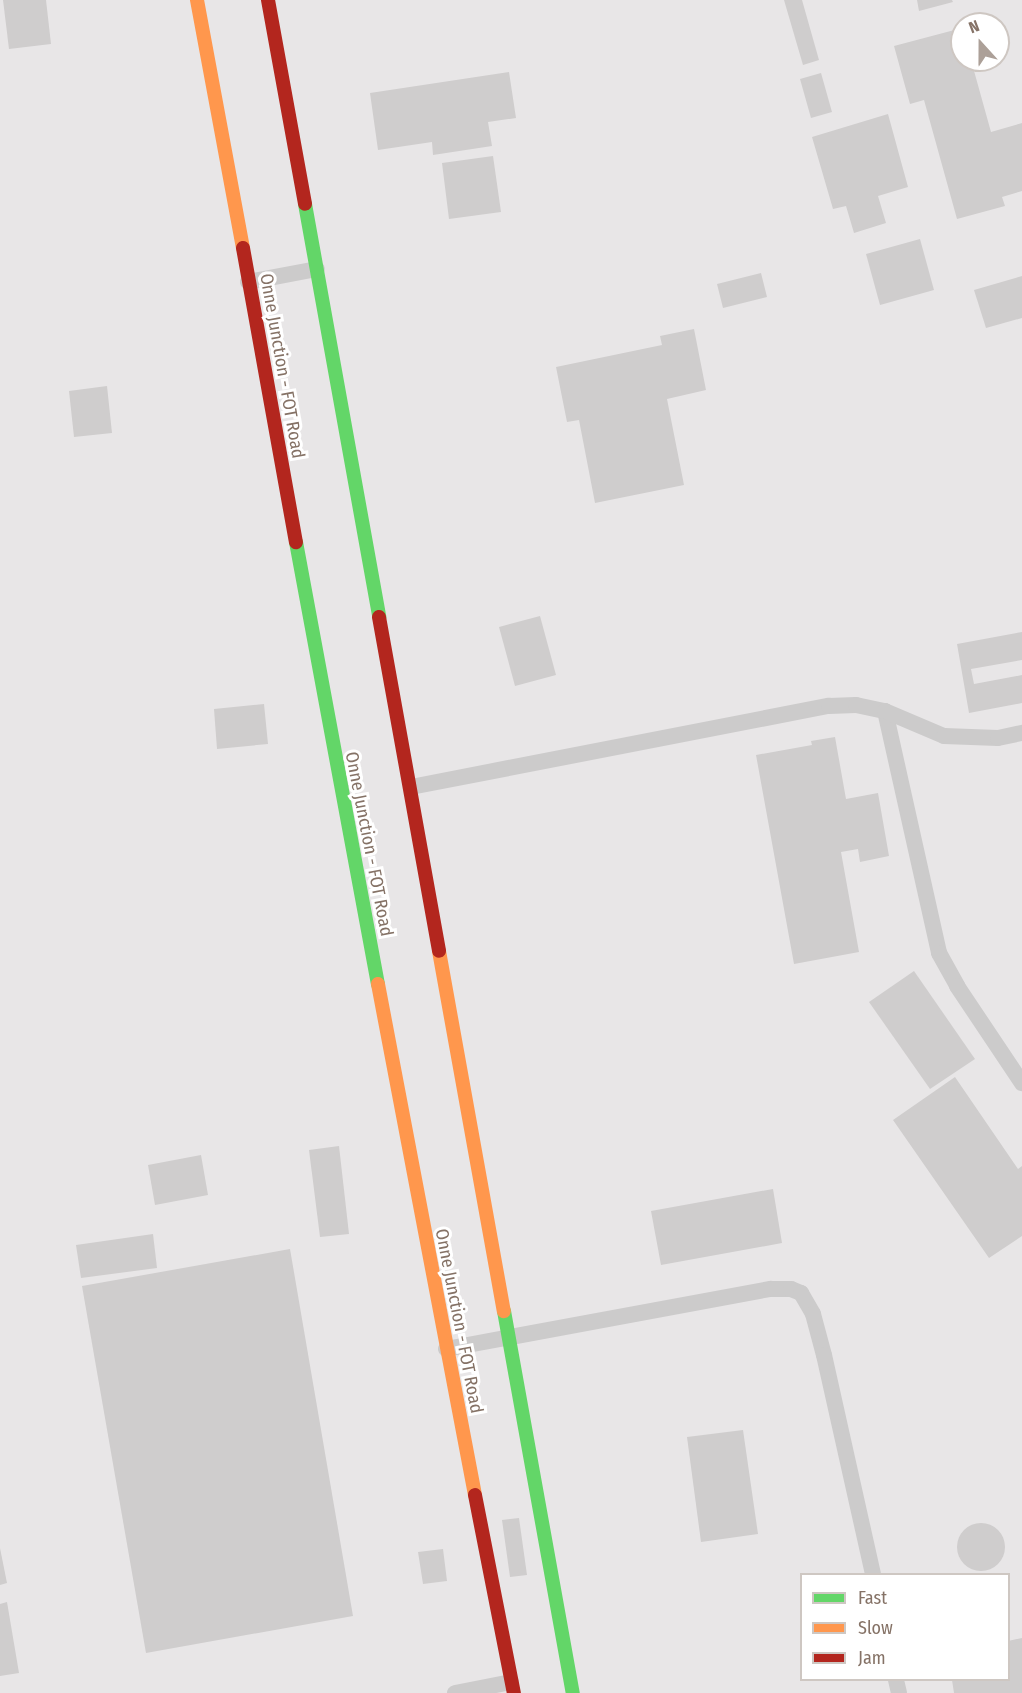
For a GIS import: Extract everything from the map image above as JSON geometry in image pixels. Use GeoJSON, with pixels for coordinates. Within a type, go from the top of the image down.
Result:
{"type":"FeatureCollection","features":[{"type":"Feature","properties":{"kind":"street","name":"Onne Junction - FOT Road"},"geometry":{"type":"LineString","coordinates":[[197,0],[446,1349],[512,1688]]}},
{"type":"Feature","properties":{"kind":"street"},"geometry":{"type":"LineString","coordinates":[[268,0],[573,1693]]}},
{"type":"Feature","properties":{"kind":"lane"},"geometry":{"type":"LineString","coordinates":[[248,282],[317,268]]}},
{"type":"Feature","properties":{"kind":"lane"},"geometry":{"type":"LineString","coordinates":[[411,787],[829,705],[856,705],[885,711],[944,736],[965,739],[1022,734]]}},
{"type":"Feature","properties":{"kind":"lane"},"geometry":{"type":"LineString","coordinates":[[885,711],[939,953],[957,986],[1022,1083]]}},
{"type":"Feature","properties":{"kind":"lane"},"geometry":{"type":"LineString","coordinates":[[446,1349],[771,1289],[791,1289],[801,1293],[813,1314],[824,1355],[873,1573]]}},
{"type":"Feature","properties":{"kind":"lane"},"geometry":{"type":"LineString","coordinates":[[455,1693],[512,1688]]}},
{"type":"Feature","properties":{"kind":"shaded area"},"geometry":{"type":"Polygon","coordinates":[[[0,0],[1022,0],[1022,1693],[0,1693],[0,0]]]}},
{"type":"Feature","properties":{"kind":"building"},"geometry":{"type":"Polygon","coordinates":[[[3,0],[46,0],[51,44],[9,49],[3,0]]]}},
{"type":"Feature","properties":{"kind":"building"},"geometry":{"type":"Polygon","coordinates":[[[784,0],[802,0],[819,60],[803,65],[784,0]]]}},
{"type":"Feature","properties":{"kind":"building"},"geometry":{"type":"Polygon","coordinates":[[[917,0],[952,0],[953,2],[919,11],[917,0]]]}},
{"type":"Feature","properties":{"kind":"building"},"geometry":{"type":"Polygon","coordinates":[[[950,31],[950,72],[974,72],[991,132],[1022,123],[1022,191],[1002,197],[1005,206],[957,219],[924,100],[910,104],[894,46],[950,31]]]}},
{"type":"Feature","properties":{"kind":"building"},"geometry":{"type":"Polygon","coordinates":[[[509,72],[516,118],[488,122],[492,146],[433,155],[432,142],[378,150],[370,93],[509,72]]]}},
{"type":"Feature","properties":{"kind":"building"},"geometry":{"type":"Polygon","coordinates":[[[821,73],[832,112],[811,118],[800,79],[821,73]]]}},
{"type":"Feature","properties":{"kind":"building"},"geometry":{"type":"Polygon","coordinates":[[[888,114],[908,187],[878,196],[886,223],[854,233],[846,206],[833,209],[812,137],[888,114]]]}},
{"type":"Feature","properties":{"kind":"building"},"geometry":{"type":"Polygon","coordinates":[[[493,156],[501,212],[449,219],[442,163],[493,156]]]}},
{"type":"Feature","properties":{"kind":"building"},"geometry":{"type":"Polygon","coordinates":[[[920,239],[934,290],[880,305],[866,254],[920,239]]]}},
{"type":"Feature","properties":{"kind":"building"},"geometry":{"type":"Polygon","coordinates":[[[761,273],[767,297],[723,308],[717,284],[761,273]]]}},
{"type":"Feature","properties":{"kind":"building"},"geometry":{"type":"Polygon","coordinates":[[[1022,276],[1022,318],[986,328],[974,290],[1022,276]]]}},
{"type":"Feature","properties":{"kind":"building"},"geometry":{"type":"Polygon","coordinates":[[[694,329],[706,390],[667,399],[684,485],[595,503],[579,420],[567,422],[556,367],[662,345],[660,336],[694,329]]]}},
{"type":"Feature","properties":{"kind":"building"},"geometry":{"type":"Polygon","coordinates":[[[107,386],[112,433],[74,437],[69,391],[107,386]]]}},
{"type":"Feature","properties":{"kind":"building"},"geometry":{"type":"Polygon","coordinates":[[[540,616],[556,675],[515,686],[499,627],[540,616]]]}},
{"type":"Feature","properties":{"kind":"building"},"geometry":{"type":"Polygon","coordinates":[[[1022,632],[1022,660],[971,669],[974,684],[1022,675],[1022,703],[969,713],[957,644],[1022,632]]]}},
{"type":"Feature","properties":{"kind":"building"},"geometry":{"type":"Polygon","coordinates":[[[264,704],[268,744],[217,749],[214,709],[264,704]]]}},
{"type":"Feature","properties":{"kind":"building"},"geometry":{"type":"Polygon","coordinates":[[[835,737],[846,799],[878,793],[889,856],[860,862],[858,849],[841,852],[859,952],[794,964],[756,755],[812,745],[811,741],[835,737]]]}},
{"type":"Feature","properties":{"kind":"building"},"geometry":{"type":"Polygon","coordinates":[[[914,971],[975,1059],[930,1089],[869,1002],[914,971]]]}},
{"type":"Feature","properties":{"kind":"building"},"geometry":{"type":"Polygon","coordinates":[[[955,1077],[1018,1169],[1022,1166],[1022,1236],[989,1258],[893,1120],[955,1077]]]}},
{"type":"Feature","properties":{"kind":"building"},"geometry":{"type":"Polygon","coordinates":[[[339,1146],[349,1234],[320,1237],[309,1150],[339,1146]]]}},
{"type":"Feature","properties":{"kind":"building"},"geometry":{"type":"Polygon","coordinates":[[[201,1155],[208,1195],[155,1205],[148,1165],[201,1155]]]}},
{"type":"Feature","properties":{"kind":"building"},"geometry":{"type":"Polygon","coordinates":[[[773,1189],[782,1243],[661,1265],[651,1211],[773,1189]]]}},
{"type":"Feature","properties":{"kind":"building"},"geometry":{"type":"Polygon","coordinates":[[[153,1234],[157,1268],[81,1278],[76,1245],[153,1234]]]}},
{"type":"Feature","properties":{"kind":"building"},"geometry":{"type":"Polygon","coordinates":[[[290,1249],[353,1616],[146,1653],[82,1286],[290,1249]]]}},
{"type":"Feature","properties":{"kind":"building"},"geometry":{"type":"Polygon","coordinates":[[[743,1430],[758,1534],[701,1542],[687,1437],[743,1430]]]}},
{"type":"Feature","properties":{"kind":"building"},"geometry":{"type":"Polygon","coordinates":[[[519,1518],[527,1575],[510,1577],[502,1520],[519,1518]]]}},
{"type":"Feature","properties":{"kind":"building"},"geometry":{"type":"Polygon","coordinates":[[[981,1523],[998,1530],[1005,1547],[998,1564],[981,1571],[964,1564],[957,1547],[964,1530],[981,1523]]]}},
{"type":"Feature","properties":{"kind":"building"},"geometry":{"type":"Polygon","coordinates":[[[0,1548],[7,1583],[0,1585],[0,1548]]]}},
{"type":"Feature","properties":{"kind":"building"},"geometry":{"type":"Polygon","coordinates":[[[443,1549],[447,1581],[423,1584],[418,1552],[443,1549]]]}},
{"type":"Feature","properties":{"kind":"building"},"geometry":{"type":"Polygon","coordinates":[[[7,1602],[19,1673],[0,1676],[0,1604],[7,1602]]]}},
{"type":"Feature","properties":{"kind":"building"},"geometry":{"type":"Polygon","coordinates":[[[1022,1638],[1022,1693],[954,1693],[952,1681],[1010,1681],[1010,1641],[1022,1638]]]}},
{"type":"Feature","properties":{"kind":"traffic: fast"},"geometry":{"type":"LineString","coordinates":[[305,204],[379,617]]}},
{"type":"Feature","properties":{"kind":"traffic: fast"},"geometry":{"type":"LineString","coordinates":[[296,542],[378,984]]}},
{"type":"Feature","properties":{"kind":"traffic: fast"},"geometry":{"type":"LineString","coordinates":[[504,1311],[573,1693]]}},
{"type":"Feature","properties":{"kind":"traffic: slow"},"geometry":{"type":"LineString","coordinates":[[197,0],[243,248]]}},
{"type":"Feature","properties":{"kind":"traffic: slow"},"geometry":{"type":"LineString","coordinates":[[439,951],[504,1311]]}},
{"type":"Feature","properties":{"kind":"traffic: slow"},"geometry":{"type":"LineString","coordinates":[[378,984],[475,1495]]}},
{"type":"Feature","properties":{"kind":"traffic: jam"},"geometry":{"type":"LineString","coordinates":[[268,0],[305,204]]}},
{"type":"Feature","properties":{"kind":"traffic: jam"},"geometry":{"type":"LineString","coordinates":[[243,248],[296,542]]}},
{"type":"Feature","properties":{"kind":"traffic: jam"},"geometry":{"type":"LineString","coordinates":[[379,617],[439,951]]}},
{"type":"Feature","properties":{"kind":"traffic: jam"},"geometry":{"type":"LineString","coordinates":[[475,1495],[514,1693]]}}]}
